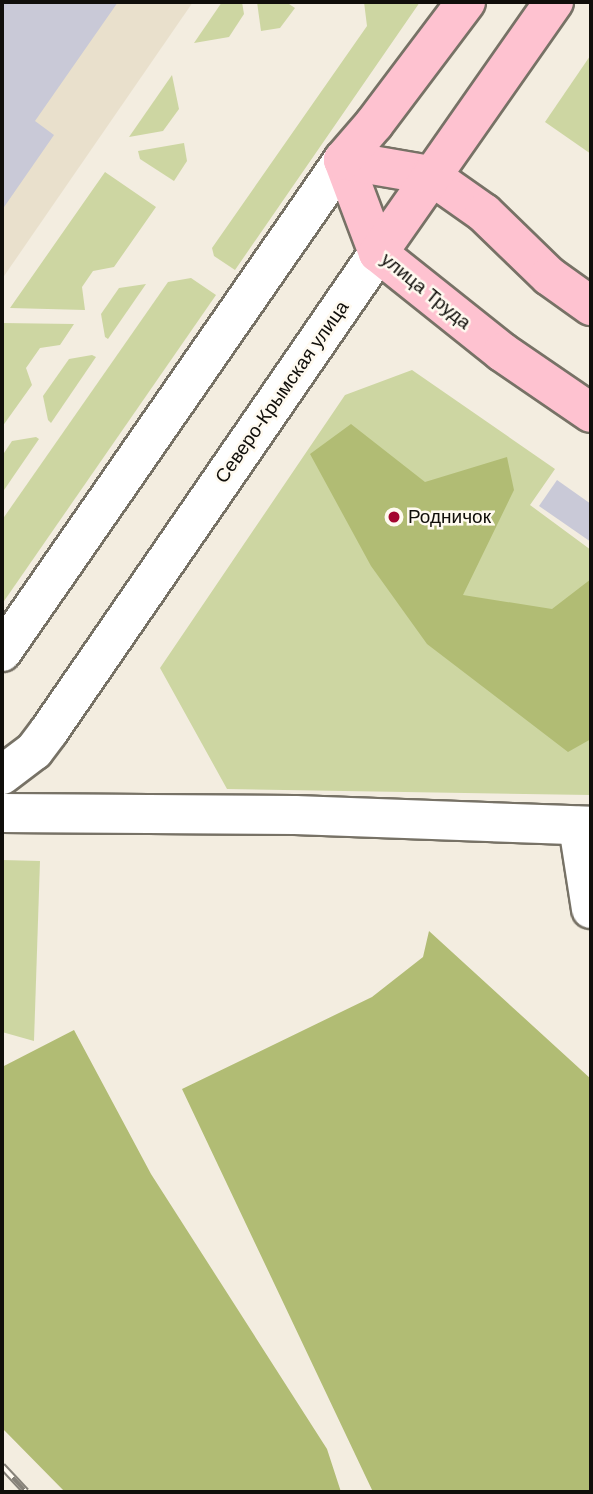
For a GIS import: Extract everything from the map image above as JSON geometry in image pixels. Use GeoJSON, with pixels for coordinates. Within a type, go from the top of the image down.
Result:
{"type":"FeatureCollection","features":[{"type":"Feature","properties":{"kind":"main road"},"geometry":{"type":"LineString","coordinates":[[343,160],[374,124],[466,2]]}},
{"type":"Feature","properties":{"kind":"main road","name":"Северо-Крымская улица"},"geometry":{"type":"LineString","coordinates":[[378,253],[430,175],[554,2]]}},
{"type":"Feature","properties":{"kind":"main road"},"geometry":{"type":"LineString","coordinates":[[343,160],[430,175],[484,214],[549,276],[591,306]]}},
{"type":"Feature","properties":{"kind":"main road","name":"улица Труда"},"geometry":{"type":"LineString","coordinates":[[343,160],[378,253],[502,352],[591,413]]}},
{"type":"Feature","properties":{"kind":"street"},"geometry":{"type":"LineString","coordinates":[[2,652],[343,160]]}},
{"type":"Feature","properties":{"kind":"street","name":"Северо-Крымская улица"},"geometry":{"type":"LineString","coordinates":[[2,775],[34,751],[49,731],[378,253]]}},
{"type":"Feature","properties":{"kind":"street"},"geometry":{"type":"LineString","coordinates":[[2,813],[295,814],[585,826],[591,909]]}},
{"type":"Feature","properties":{"kind":"shaded area"},"geometry":{"type":"Polygon","coordinates":[[[2,2],[193,2],[2,279],[2,2]]]}},
{"type":"Feature","properties":{"kind":"green space"},"geometry":{"type":"Polygon","coordinates":[[[222,2],[242,2],[244,14],[229,37],[194,43],[222,2]]]}},
{"type":"Feature","properties":{"kind":"green space"},"geometry":{"type":"Polygon","coordinates":[[[257,2],[286,2],[295,8],[280,28],[261,31],[257,2]]]}},
{"type":"Feature","properties":{"kind":"green space"},"geometry":{"type":"Polygon","coordinates":[[[364,2],[420,2],[235,270],[214,256],[212,248],[367,26],[364,2]]]}},
{"type":"Feature","properties":{"kind":"green space"},"geometry":{"type":"Polygon","coordinates":[[[591,57],[591,154],[545,122],[591,57]]]}},
{"type":"Feature","properties":{"kind":"green space"},"geometry":{"type":"Polygon","coordinates":[[[172,75],[179,109],[163,131],[129,137],[172,75]]]}},
{"type":"Feature","properties":{"kind":"green space"},"geometry":{"type":"Polygon","coordinates":[[[184,143],[187,161],[174,181],[140,159],[138,151],[184,143]]]}},
{"type":"Feature","properties":{"kind":"green space"},"geometry":{"type":"Polygon","coordinates":[[[105,172],[156,207],[114,267],[93,271],[82,287],[85,310],[10,308],[105,172]]]}},
{"type":"Feature","properties":{"kind":"green space"},"geometry":{"type":"Polygon","coordinates":[[[191,278],[216,295],[2,604],[2,520],[168,282],[191,278]]]}},
{"type":"Feature","properties":{"kind":"green space"},"geometry":{"type":"Polygon","coordinates":[[[146,284],[108,339],[105,337],[101,314],[119,288],[146,284]]]}},
{"type":"Feature","properties":{"kind":"green space"},"geometry":{"type":"Polygon","coordinates":[[[2,323],[74,324],[60,345],[40,348],[26,368],[32,385],[2,427],[2,323]]]}},
{"type":"Feature","properties":{"kind":"green space"},"geometry":{"type":"Polygon","coordinates":[[[92,355],[96,357],[51,423],[43,396],[69,359],[92,355]]]}},
{"type":"Feature","properties":{"kind":"green space"},"geometry":{"type":"Polygon","coordinates":[[[412,370],[555,469],[530,505],[591,550],[591,795],[227,789],[160,668],[345,395],[412,370]]]}},
{"type":"Feature","properties":{"kind":"green space"},"geometry":{"type":"Polygon","coordinates":[[[351,424],[425,482],[507,457],[514,490],[463,595],[552,609],[591,579],[591,739],[568,752],[427,644],[371,566],[310,454],[351,424]]]}},
{"type":"Feature","properties":{"kind":"green space"},"geometry":{"type":"Polygon","coordinates":[[[36,437],[39,439],[2,493],[2,456],[12,441],[36,437]]]}},
{"type":"Feature","properties":{"kind":"green space"},"geometry":{"type":"Polygon","coordinates":[[[2,860],[40,861],[34,1041],[2,1032],[2,860]]]}},
{"type":"Feature","properties":{"kind":"green space"},"geometry":{"type":"Polygon","coordinates":[[[429,931],[591,1079],[591,1492],[373,1492],[182,1089],[372,997],[423,957],[429,931]]]}},
{"type":"Feature","properties":{"kind":"green space"},"geometry":{"type":"Polygon","coordinates":[[[74,1030],[151,1174],[327,1449],[341,1492],[65,1492],[2,1428],[2,1067],[74,1030]]]}},
{"type":"Feature","properties":{"kind":"building"},"geometry":{"type":"Polygon","coordinates":[[[2,2],[118,2],[35,121],[54,135],[2,210],[2,2]]]}},
{"type":"Feature","properties":{"kind":"building"},"geometry":{"type":"Polygon","coordinates":[[[557,480],[591,504],[591,542],[539,506],[557,480]]]}},
{"type":"Feature","properties":{"kind":"railway"},"geometry":{"type":"LineString","coordinates":[[2,1466],[26,1492]]}},
{"type":"Feature","properties":{"kind":"place","name":"Родничок"},"geometry":{"type":"Point","coordinates":[394,517]}}]}
